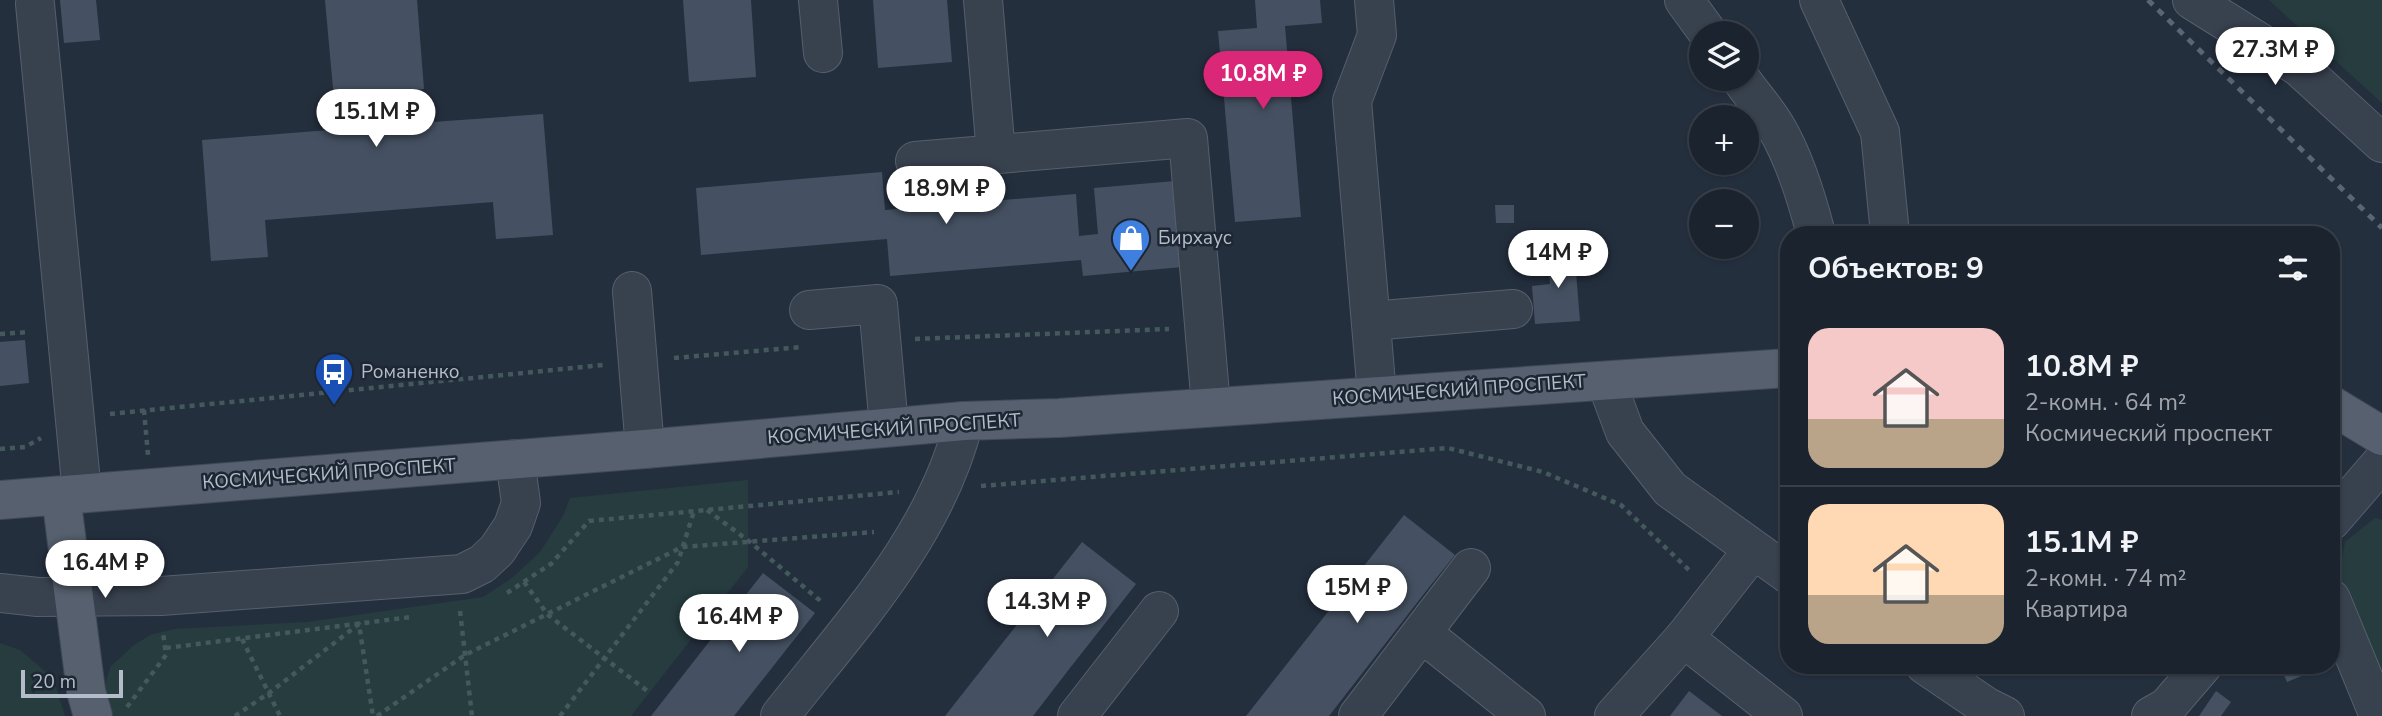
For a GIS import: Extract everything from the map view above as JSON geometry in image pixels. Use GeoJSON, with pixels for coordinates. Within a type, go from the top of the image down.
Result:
{"type":"FeatureCollection","features":[{"type":"Feature","properties":{"kind":"main road","name":"КОСМИЧЕСКИЙ ПРОСПЕКТ"},"geometry":{"type":"LineString","coordinates":[[0,500],[964,421],[1059,418],[1780,370]]}},
{"type":"Feature","properties":{"kind":"main road"},"geometry":{"type":"LineString","coordinates":[[2340,410],[2382,436]]}},
{"type":"Feature","properties":{"kind":"main road"},"geometry":{"type":"LineString","coordinates":[[71,494],[75,597],[86,691],[93,716]]}},
{"type":"Feature","properties":{"kind":"street"},"geometry":{"type":"LineString","coordinates":[[818,0],[823,54]]}},
{"type":"Feature","properties":{"kind":"street"},"geometry":{"type":"LineString","coordinates":[[983,0],[996,154]]}},
{"type":"Feature","properties":{"kind":"street"},"geometry":{"type":"LineString","coordinates":[[1374,0],[1377,35],[1352,101],[1377,395]]}},
{"type":"Feature","properties":{"kind":"street"},"geometry":{"type":"LineString","coordinates":[[1684,0],[1699,21]]}},
{"type":"Feature","properties":{"kind":"street"},"geometry":{"type":"LineString","coordinates":[[1819,0],[1880,132],[1889,226]]}},
{"type":"Feature","properties":{"kind":"street"},"geometry":{"type":"LineString","coordinates":[[35,4],[71,494]]}},
{"type":"Feature","properties":{"kind":"street"},"geometry":{"type":"LineString","coordinates":[[2216,5],[2299,67],[2382,142]]}},
{"type":"Feature","properties":{"kind":"street"},"geometry":{"type":"LineString","coordinates":[[1750,91],[1776,128],[1797,176],[1813,226]]}},
{"type":"Feature","properties":{"kind":"street"},"geometry":{"type":"LineString","coordinates":[[915,161],[1188,138],[1211,406]]}},
{"type":"Feature","properties":{"kind":"street"},"geometry":{"type":"LineString","coordinates":[[632,291],[645,449]]}},
{"type":"Feature","properties":{"kind":"street"},"geometry":{"type":"LineString","coordinates":[[809,310],[878,304],[889,427]]}},
{"type":"Feature","properties":{"kind":"street"},"geometry":{"type":"LineString","coordinates":[[1371,321],[1513,309]]}},
{"type":"Feature","properties":{"kind":"street"},"geometry":{"type":"LineString","coordinates":[[1606,381],[1625,432],[1670,489],[1780,569]]}},
{"type":"Feature","properties":{"kind":"street"},"geometry":{"type":"LineString","coordinates":[[779,716],[900,561],[941,489],[957,451],[964,421]]}},
{"type":"Feature","properties":{"kind":"street"},"geometry":{"type":"LineString","coordinates":[[0,593],[38,597],[161,596],[462,574],[482,564],[497,550],[513,526],[521,503],[515,459]]}},
{"type":"Feature","properties":{"kind":"street"},"geometry":{"type":"LineString","coordinates":[[2340,511],[2382,462]]}},
{"type":"Feature","properties":{"kind":"street"},"geometry":{"type":"LineString","coordinates":[[1614,716],[1684,638],[1753,550]]}},
{"type":"Feature","properties":{"kind":"street"},"geometry":{"type":"LineString","coordinates":[[1358,716],[1471,568]]}},
{"type":"Feature","properties":{"kind":"street"},"geometry":{"type":"LineString","coordinates":[[1077,716],[1159,611]]}},
{"type":"Feature","properties":{"kind":"street"},"geometry":{"type":"LineString","coordinates":[[2340,628],[2365,708]]}},
{"type":"Feature","properties":{"kind":"street"},"geometry":{"type":"LineString","coordinates":[[1422,633],[1526,716]]}},
{"type":"Feature","properties":{"kind":"street"},"geometry":{"type":"LineString","coordinates":[[1684,638],[1783,716]]}},
{"type":"Feature","properties":{"kind":"street"},"geometry":{"type":"LineString","coordinates":[[1938,674],[2005,716]]}},
{"type":"Feature","properties":{"kind":"street"},"geometry":{"type":"LineString","coordinates":[[2151,716],[2167,706],[2195,674]]}},
{"type":"Feature","properties":{"kind":"path"},"geometry":{"type":"LineString","coordinates":[[144,410],[148,455]]}},
{"type":"Feature","properties":{"kind":"path"},"geometry":{"type":"LineString","coordinates":[[706,510],[750,542],[850,626]]}},
{"type":"Feature","properties":{"kind":"path"},"geometry":{"type":"LineString","coordinates":[[560,716],[678,562],[694,511]]}},
{"type":"Feature","properties":{"kind":"path"},"geometry":{"type":"LineString","coordinates":[[235,716],[269,694],[359,624],[375,716],[465,655],[682,547],[920,529]]}},
{"type":"Feature","properties":{"kind":"path"},"geometry":{"type":"LineString","coordinates":[[524,582],[548,615],[650,693]]}},
{"type":"Feature","properties":{"kind":"path"},"geometry":{"type":"LineString","coordinates":[[460,611],[471,716]]}},
{"type":"Feature","properties":{"kind":"path"},"geometry":{"type":"LineString","coordinates":[[121,716],[166,655],[163,632]]}},
{"type":"Feature","properties":{"kind":"path"},"geometry":{"type":"LineString","coordinates":[[242,639],[280,716]]}},
{"type":"Feature","properties":{"kind":"green space"},"geometry":{"type":"Polygon","coordinates":[[[2269,0],[2382,0],[2382,103],[2284,14],[2269,0]]]}},
{"type":"Feature","properties":{"kind":"green space"},"geometry":{"type":"Polygon","coordinates":[[[748,480],[748,567],[631,716],[111,716],[103,690],[111,666],[134,645],[150,635],[174,629],[307,622],[483,597],[512,578],[540,552],[563,516],[570,498],[748,480]]]}},
{"type":"Feature","properties":{"kind":"green space"},"geometry":{"type":"Polygon","coordinates":[[[2375,518],[2382,520],[2382,681],[2354,632],[2340,576],[2345,542],[2375,518]]]}},
{"type":"Feature","properties":{"kind":"green space"},"geometry":{"type":"Polygon","coordinates":[[[0,643],[20,650],[53,678],[65,716],[0,716],[0,643]]]}},
{"type":"Feature","properties":{"kind":"building"},"geometry":{"type":"Polygon","coordinates":[[[60,0],[96,0],[100,40],[64,43],[60,0]]]}},
{"type":"Feature","properties":{"kind":"building"},"geometry":{"type":"Polygon","coordinates":[[[325,0],[417,0],[424,89],[390,94],[391,125],[543,114],[553,235],[496,239],[493,202],[265,220],[268,257],[211,261],[202,140],[366,127],[365,97],[334,99],[325,0]]]}},
{"type":"Feature","properties":{"kind":"building"},"geometry":{"type":"Polygon","coordinates":[[[683,0],[751,0],[756,77],[689,82],[683,0]]]}},
{"type":"Feature","properties":{"kind":"building"},"geometry":{"type":"Polygon","coordinates":[[[873,0],[947,0],[952,62],[878,68],[873,0]]]}},
{"type":"Feature","properties":{"kind":"building"},"geometry":{"type":"Polygon","coordinates":[[[1255,0],[1320,0],[1322,23],[1285,26],[1301,217],[1235,222],[1218,31],[1257,28],[1255,0]]]}},
{"type":"Feature","properties":{"kind":"building"},"geometry":{"type":"Polygon","coordinates":[[[882,172],[885,210],[1076,194],[1079,236],[1098,234],[1094,188],[1175,181],[1182,267],[1083,276],[1081,260],[890,276],[887,239],[701,255],[696,188],[882,172]]]}},
{"type":"Feature","properties":{"kind":"building"},"geometry":{"type":"Polygon","coordinates":[[[1495,205],[1514,205],[1514,223],[1496,223],[1495,205]]]}},
{"type":"Feature","properties":{"kind":"building"},"geometry":{"type":"Polygon","coordinates":[[[1574,247],[1580,321],[1535,324],[1532,286],[1550,284],[1547,249],[1574,247]]]}},
{"type":"Feature","properties":{"kind":"building"},"geometry":{"type":"Polygon","coordinates":[[[25,340],[29,383],[0,386],[0,342],[25,340]]]}},
{"type":"Feature","properties":{"kind":"building"},"geometry":{"type":"Polygon","coordinates":[[[1404,515],[1455,555],[1329,716],[1246,716],[1404,515]]]}},
{"type":"Feature","properties":{"kind":"building"},"geometry":{"type":"Polygon","coordinates":[[[1082,542],[1136,584],[1033,716],[945,716],[1082,542]]]}},
{"type":"Feature","properties":{"kind":"building"},"geometry":{"type":"Polygon","coordinates":[[[763,573],[815,613],[734,716],[651,716],[763,573]]]}},
{"type":"Feature","properties":{"kind":"building"},"geometry":{"type":"Polygon","coordinates":[[[2283,674],[2306,674],[2287,682],[2283,674]]]}},
{"type":"Feature","properties":{"kind":"building"},"geometry":{"type":"Polygon","coordinates":[[[1689,691],[1722,716],[1670,716],[1689,691]]]}},
{"type":"Feature","properties":{"kind":"building"},"geometry":{"type":"Polygon","coordinates":[[[2216,691],[2231,702],[2221,716],[2199,716],[2216,691]]]}},
{"type":"Feature","properties":{"kind":"railway"},"geometry":{"type":"LineString","coordinates":[[2148,0],[2382,228]]}},
{"type":"Feature","properties":{"kind":"place","name":"Бирхаус"},"geometry":{"type":"Point","coordinates":[1131,272]}},
{"type":"Feature","properties":{"kind":"place","name":"Романенко"},"geometry":{"type":"Point","coordinates":[334,406]}}]}
